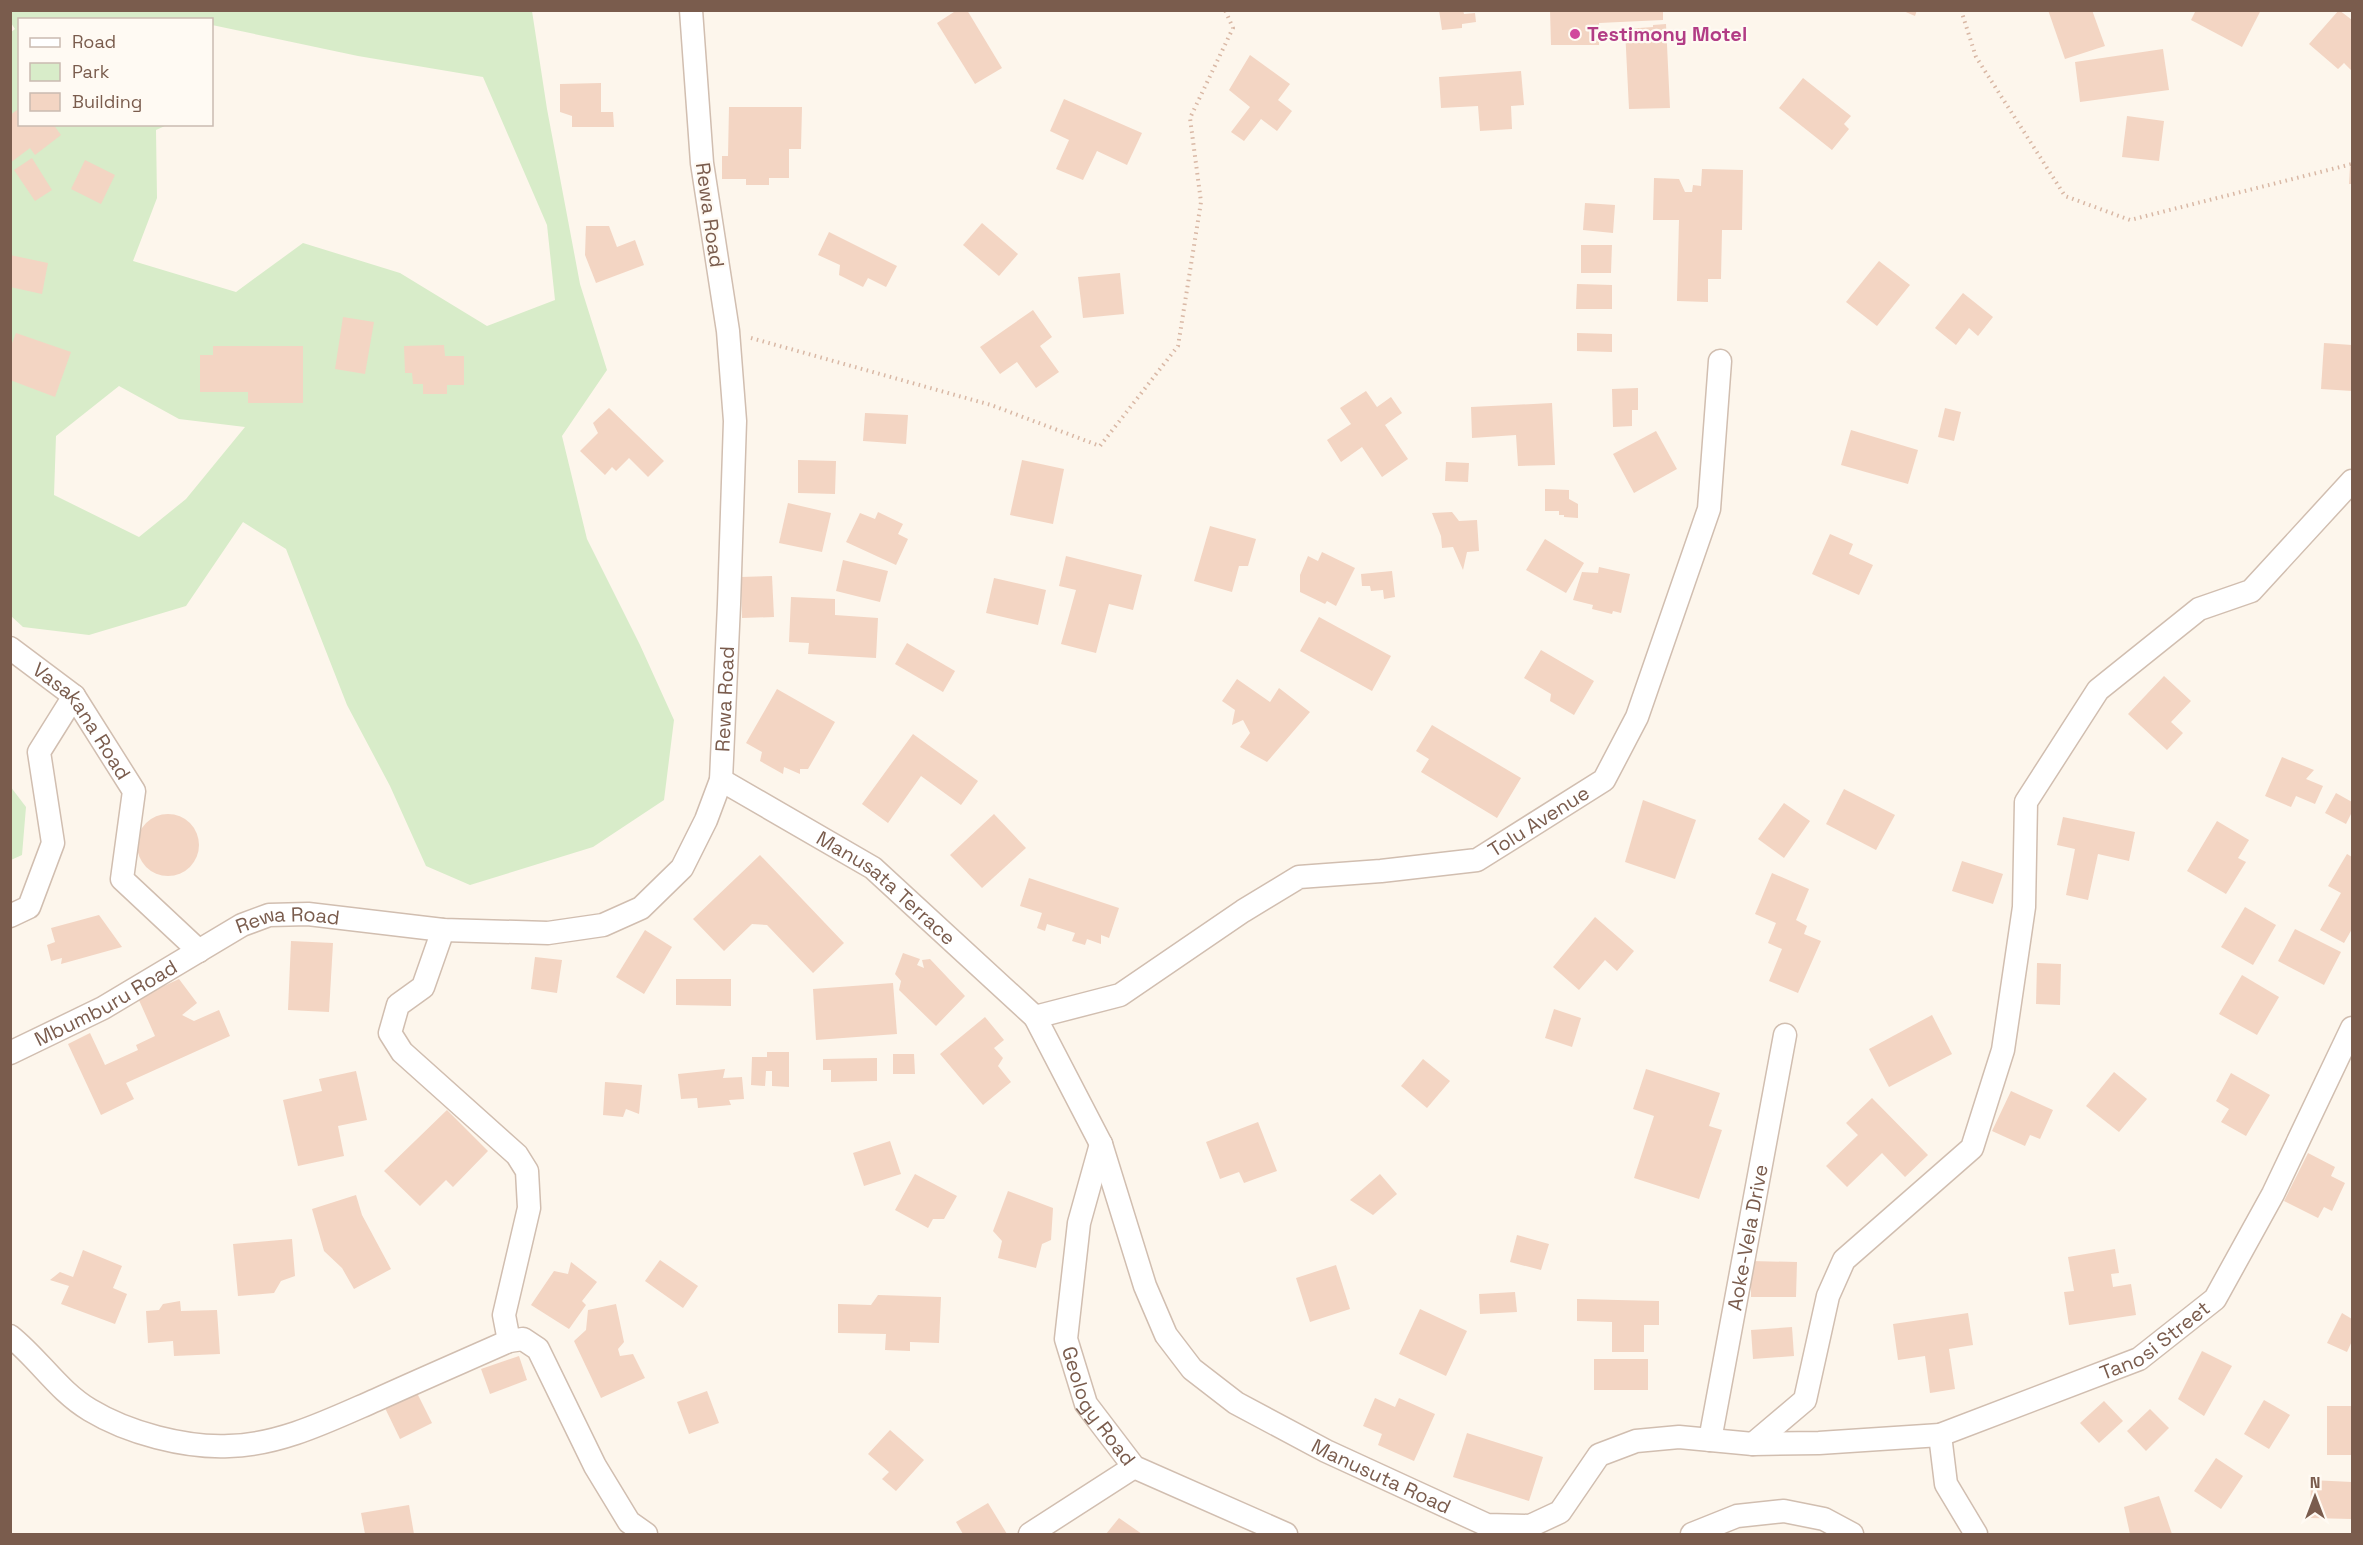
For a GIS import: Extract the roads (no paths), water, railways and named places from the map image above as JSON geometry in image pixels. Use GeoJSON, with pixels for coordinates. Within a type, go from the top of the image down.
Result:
{"type":"FeatureCollection","features":[{"type":"Feature","properties":{"kind":"street","name":"Rewa Road"},"geometry":{"type":"LineString","coordinates":[[199,951],[242,925],[269,915],[308,914],[443,930],[548,933],[603,925],[641,908],[682,868],[706,819],[720,780],[735,421],[728,331],[702,163],[691,10]]}},
{"type":"Feature","properties":{"kind":"street","name":"Tolu Avenue"},"geometry":{"type":"LineString","coordinates":[[1035,1017],[1120,995],[1243,911],[1299,877],[1381,871],[1477,860],[1604,780],[1637,717],[1709,508],[1720,362]]}},
{"type":"Feature","properties":{"kind":"street"},"geometry":{"type":"LineString","coordinates":[[1753,1444],[1805,1400],[1828,1296],[1844,1260],[1972,1148],[2003,1050],[2024,907],[2026,802],[2098,690],[2199,609],[2251,591],[2352,481]]}},
{"type":"Feature","properties":{"kind":"street","name":"Vasakana Road"},"geometry":{"type":"LineString","coordinates":[[10,648],[74,696],[134,791],[122,879],[199,951]]}},
{"type":"Feature","properties":{"kind":"street"},"geometry":{"type":"LineString","coordinates":[[10,916],[29,907],[53,843],[39,752],[74,696]]}},
{"type":"Feature","properties":{"kind":"street","name":"Manusata Terrace"},"geometry":{"type":"LineString","coordinates":[[720,780],[873,868],[1035,1017]]}},
{"type":"Feature","properties":{"kind":"street"},"geometry":{"type":"LineString","coordinates":[[443,930],[423,987],[398,1005],[390,1033],[402,1052],[517,1155],[527,1171],[529,1208],[504,1315],[509,1341]]}},
{"type":"Feature","properties":{"kind":"street","name":"Mbumburu Road"},"geometry":{"type":"LineString","coordinates":[[10,1053],[103,1008],[199,951]]}},
{"type":"Feature","properties":{"kind":"street","name":"Manusuta Road"},"geometry":{"type":"LineString","coordinates":[[1035,1017],[1101,1144],[1145,1286],[1166,1335],[1192,1369],[1236,1403],[1382,1479],[1487,1526],[1530,1526],[1560,1512],[1599,1455],[1636,1441],[1679,1437],[1753,1444],[1819,1443],[1940,1435]]}},
{"type":"Feature","properties":{"kind":"street","name":"Tanosi Street"},"geometry":{"type":"LineString","coordinates":[[1940,1435],[2139,1359],[2215,1299],[2273,1194],[2352,1028]]}},
{"type":"Feature","properties":{"kind":"street","name":"Aoke-Vela Drive"},"geometry":{"type":"LineString","coordinates":[[1710,1440],[1785,1035]]}},
{"type":"Feature","properties":{"kind":"street","name":"Geology Road"},"geometry":{"type":"LineString","coordinates":[[1101,1144],[1079,1222],[1066,1339],[1086,1404],[1134,1467],[1286,1534]]}},
{"type":"Feature","properties":{"kind":"street"},"geometry":{"type":"LineString","coordinates":[[10,1336],[28,1350],[65,1393],[90,1410],[117,1423],[158,1437],[193,1445],[231,1447],[277,1439],[316,1426],[509,1341],[523,1339],[538,1348],[595,1466],[630,1521],[646,1534]]}},
{"type":"Feature","properties":{"kind":"street"},"geometry":{"type":"LineString","coordinates":[[1940,1435],[1946,1484],[1976,1534]]}},
{"type":"Feature","properties":{"kind":"street"},"geometry":{"type":"LineString","coordinates":[[1030,1534],[1134,1467]]}},
{"type":"Feature","properties":{"kind":"street"},"geometry":{"type":"LineString","coordinates":[[1692,1534],[1737,1516],[1784,1511],[1824,1519],[1852,1534]]}},
{"type":"Feature","properties":{"kind":"place","name":"Testimony Motel"},"geometry":{"type":"Point","coordinates":[1575,34]}}]}
